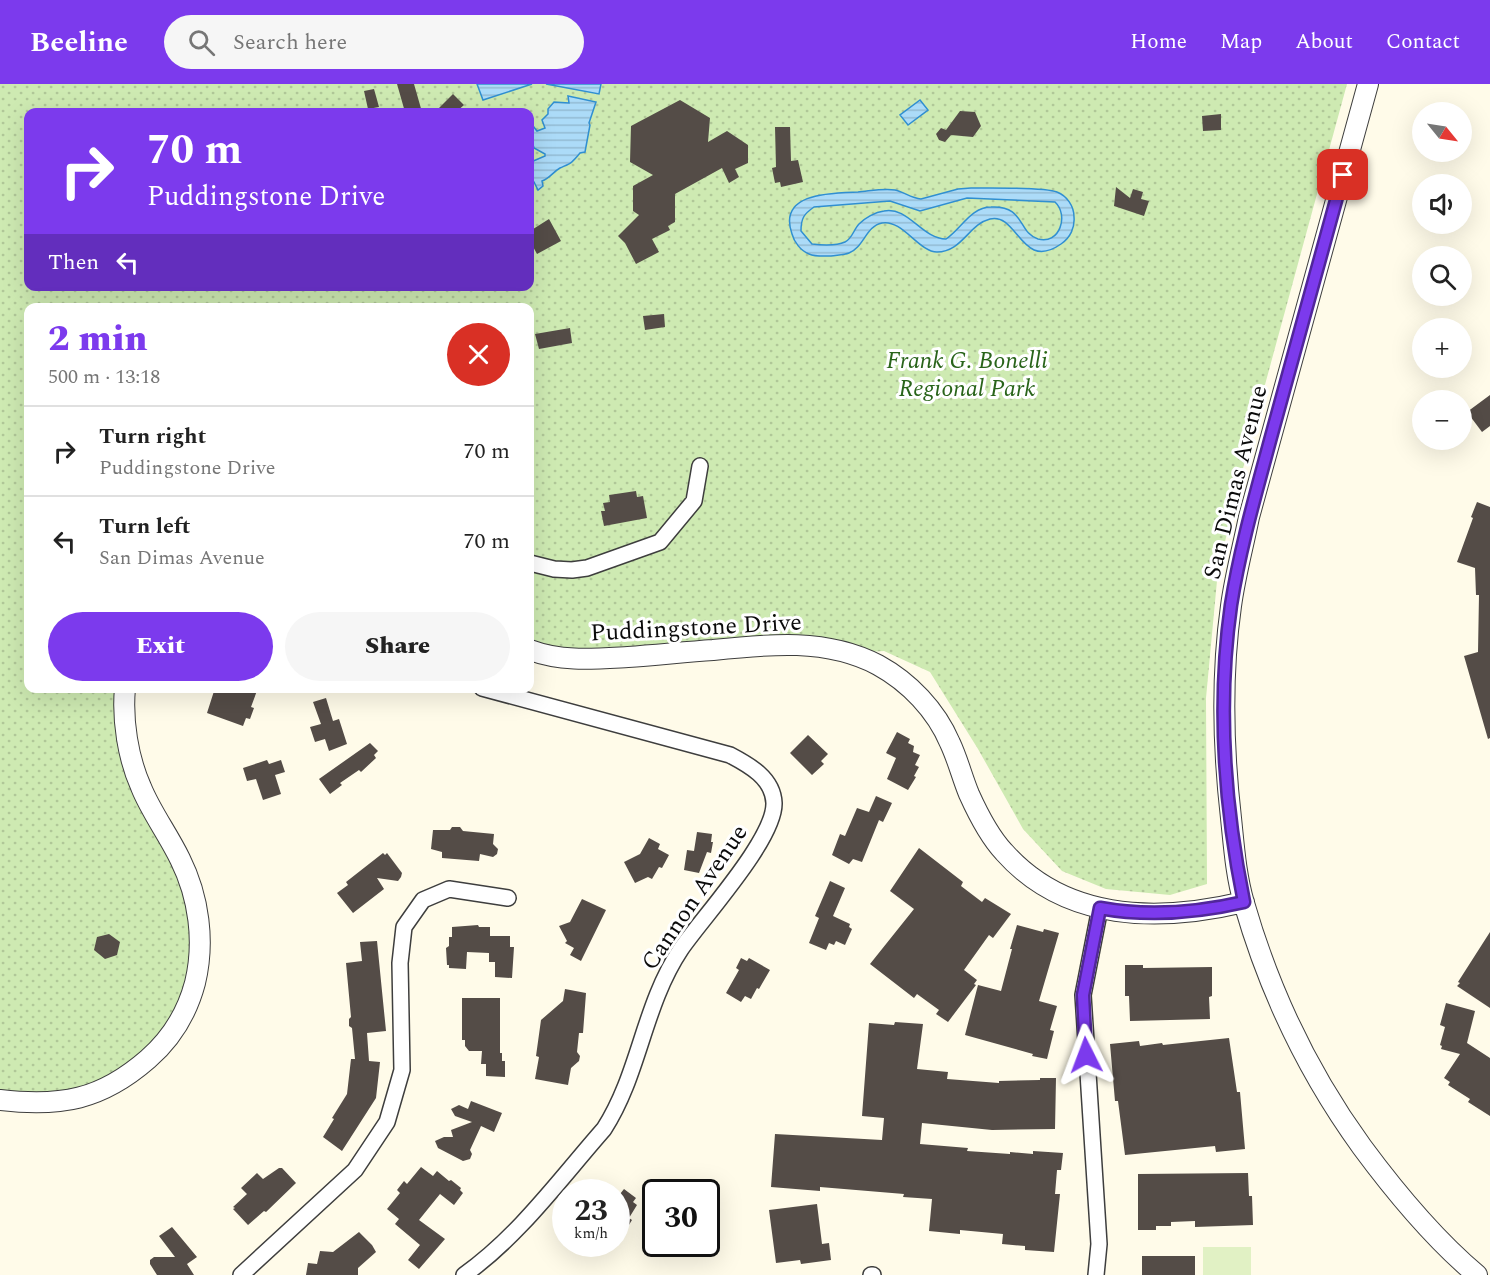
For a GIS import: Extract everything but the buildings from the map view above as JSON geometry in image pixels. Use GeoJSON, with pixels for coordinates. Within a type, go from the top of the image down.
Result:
{"type":"FeatureCollection","features":[{"type":"Feature","properties":{"kind":"street","name":"San Dimas Avenue"},"geometry":{"type":"LineString","coordinates":[[1368,84],[1249,517],[1231,606],[1224,747],[1235,859],[1244,902],[1273,986],[1311,1065],[1332,1102],[1380,1171],[1407,1205],[1477,1275]]}},
{"type":"Feature","properties":{"kind":"street"},"geometry":{"type":"LineString","coordinates":[[534,564],[554,569],[587,568],[660,542],[694,501],[700,466]]}},
{"type":"Feature","properties":{"kind":"street","name":"Puddingstone Drive"},"geometry":{"type":"LineString","coordinates":[[534,651],[547,656],[581,660],[766,645],[811,645],[851,653],[877,664],[916,693],[938,720],[950,743],[969,793],[984,824],[1004,852],[1035,879],[1059,895],[1081,904],[1128,913],[1156,914],[1214,909],[1244,902]]}},
{"type":"Feature","properties":{"kind":"street"},"geometry":{"type":"LineString","coordinates":[[0,1100],[63,1102],[90,1096],[117,1083],[159,1050],[178,1023],[191,996],[198,971],[200,943],[198,914],[191,885],[181,860],[140,786],[128,744],[125,693]]}},
{"type":"Feature","properties":{"kind":"street","name":"Cannon Avenue"},"geometry":{"type":"LineString","coordinates":[[464,1275],[509,1238],[603,1129],[616,1110],[626,1088],[658,989],[681,949],[760,843],[770,821],[774,803],[771,789],[763,777],[749,765],[730,755],[501,693]]}},
{"type":"Feature","properties":{"kind":"street"},"geometry":{"type":"LineString","coordinates":[[242,1275],[355,1170],[387,1122],[402,1070],[400,963],[404,927],[423,900],[449,889],[508,898]]}},
{"type":"Feature","properties":{"kind":"street"},"geometry":{"type":"LineString","coordinates":[[1096,1275],[1099,1244],[1083,995],[1100,908]]}},
{"type":"Feature","properties":{"kind":"green space","name":"Frank G. Bonelli Regional Park"},"geometry":{"type":"Polygon","coordinates":[[[0,84],[1347,84],[1251,436],[1218,570],[1206,698],[1207,884],[1170,895],[1106,889],[1062,871],[1023,829],[978,749],[930,672],[884,651],[667,654],[534,650],[534,303],[24,303],[24,693],[125,693],[128,744],[181,860],[200,943],[173,1032],[90,1096],[0,1100],[0,84]]]}},
{"type":"Feature","properties":{"kind":"green space"},"geometry":{"type":"Polygon","coordinates":[[[1203,1247],[1251,1247],[1251,1275],[1203,1275],[1203,1247]]]}},
{"type":"Feature","properties":{"kind":"water"},"geometry":{"type":"Polygon","coordinates":[[[477,84],[532,84],[483,100],[477,84]]]}},
{"type":"Feature","properties":{"kind":"water"},"geometry":{"type":"Polygon","coordinates":[[[546,84],[601,84],[599,94],[546,84]]]}},
{"type":"Feature","properties":{"kind":"water"},"geometry":{"type":"Polygon","coordinates":[[[568,96],[596,102],[589,123],[585,152],[580,153],[571,163],[542,181],[543,186],[538,190],[534,182],[534,161],[545,154],[534,148],[534,127],[537,131],[545,128],[542,120],[554,102],[569,103],[568,96]]]}},
{"type":"Feature","properties":{"kind":"water"},"geometry":{"type":"Polygon","coordinates":[[[920,100],[928,110],[908,125],[900,115],[920,100]]]}},
{"type":"Feature","properties":{"kind":"water"},"geometry":{"type":"Polygon","coordinates":[[[1016,188],[1057,192],[1064,196],[1071,205],[1074,213],[1073,229],[1061,244],[1048,251],[1037,251],[1028,247],[1007,224],[999,219],[990,219],[976,226],[953,248],[937,252],[930,251],[897,226],[882,223],[872,228],[858,246],[849,253],[826,256],[806,253],[798,246],[792,234],[790,220],[792,210],[810,198],[835,193],[886,189],[921,199],[958,189],[1016,188]],[[967,198],[920,211],[890,201],[814,207],[804,217],[801,231],[812,244],[841,243],[849,239],[859,224],[867,218],[881,212],[893,211],[900,213],[937,238],[946,239],[972,214],[991,207],[1010,210],[1032,236],[1046,240],[1057,233],[1062,221],[1055,202],[967,198]]]}},
{"type":"Feature","properties":{"kind":"route"},"geometry":{"type":"LineString","coordinates":[[1086,1055],[1083,995],[1100,908],[1128,913],[1156,914],[1214,909],[1244,902],[1235,859],[1224,747],[1224,702],[1231,606],[1249,517],[1343,175]]}}]}
